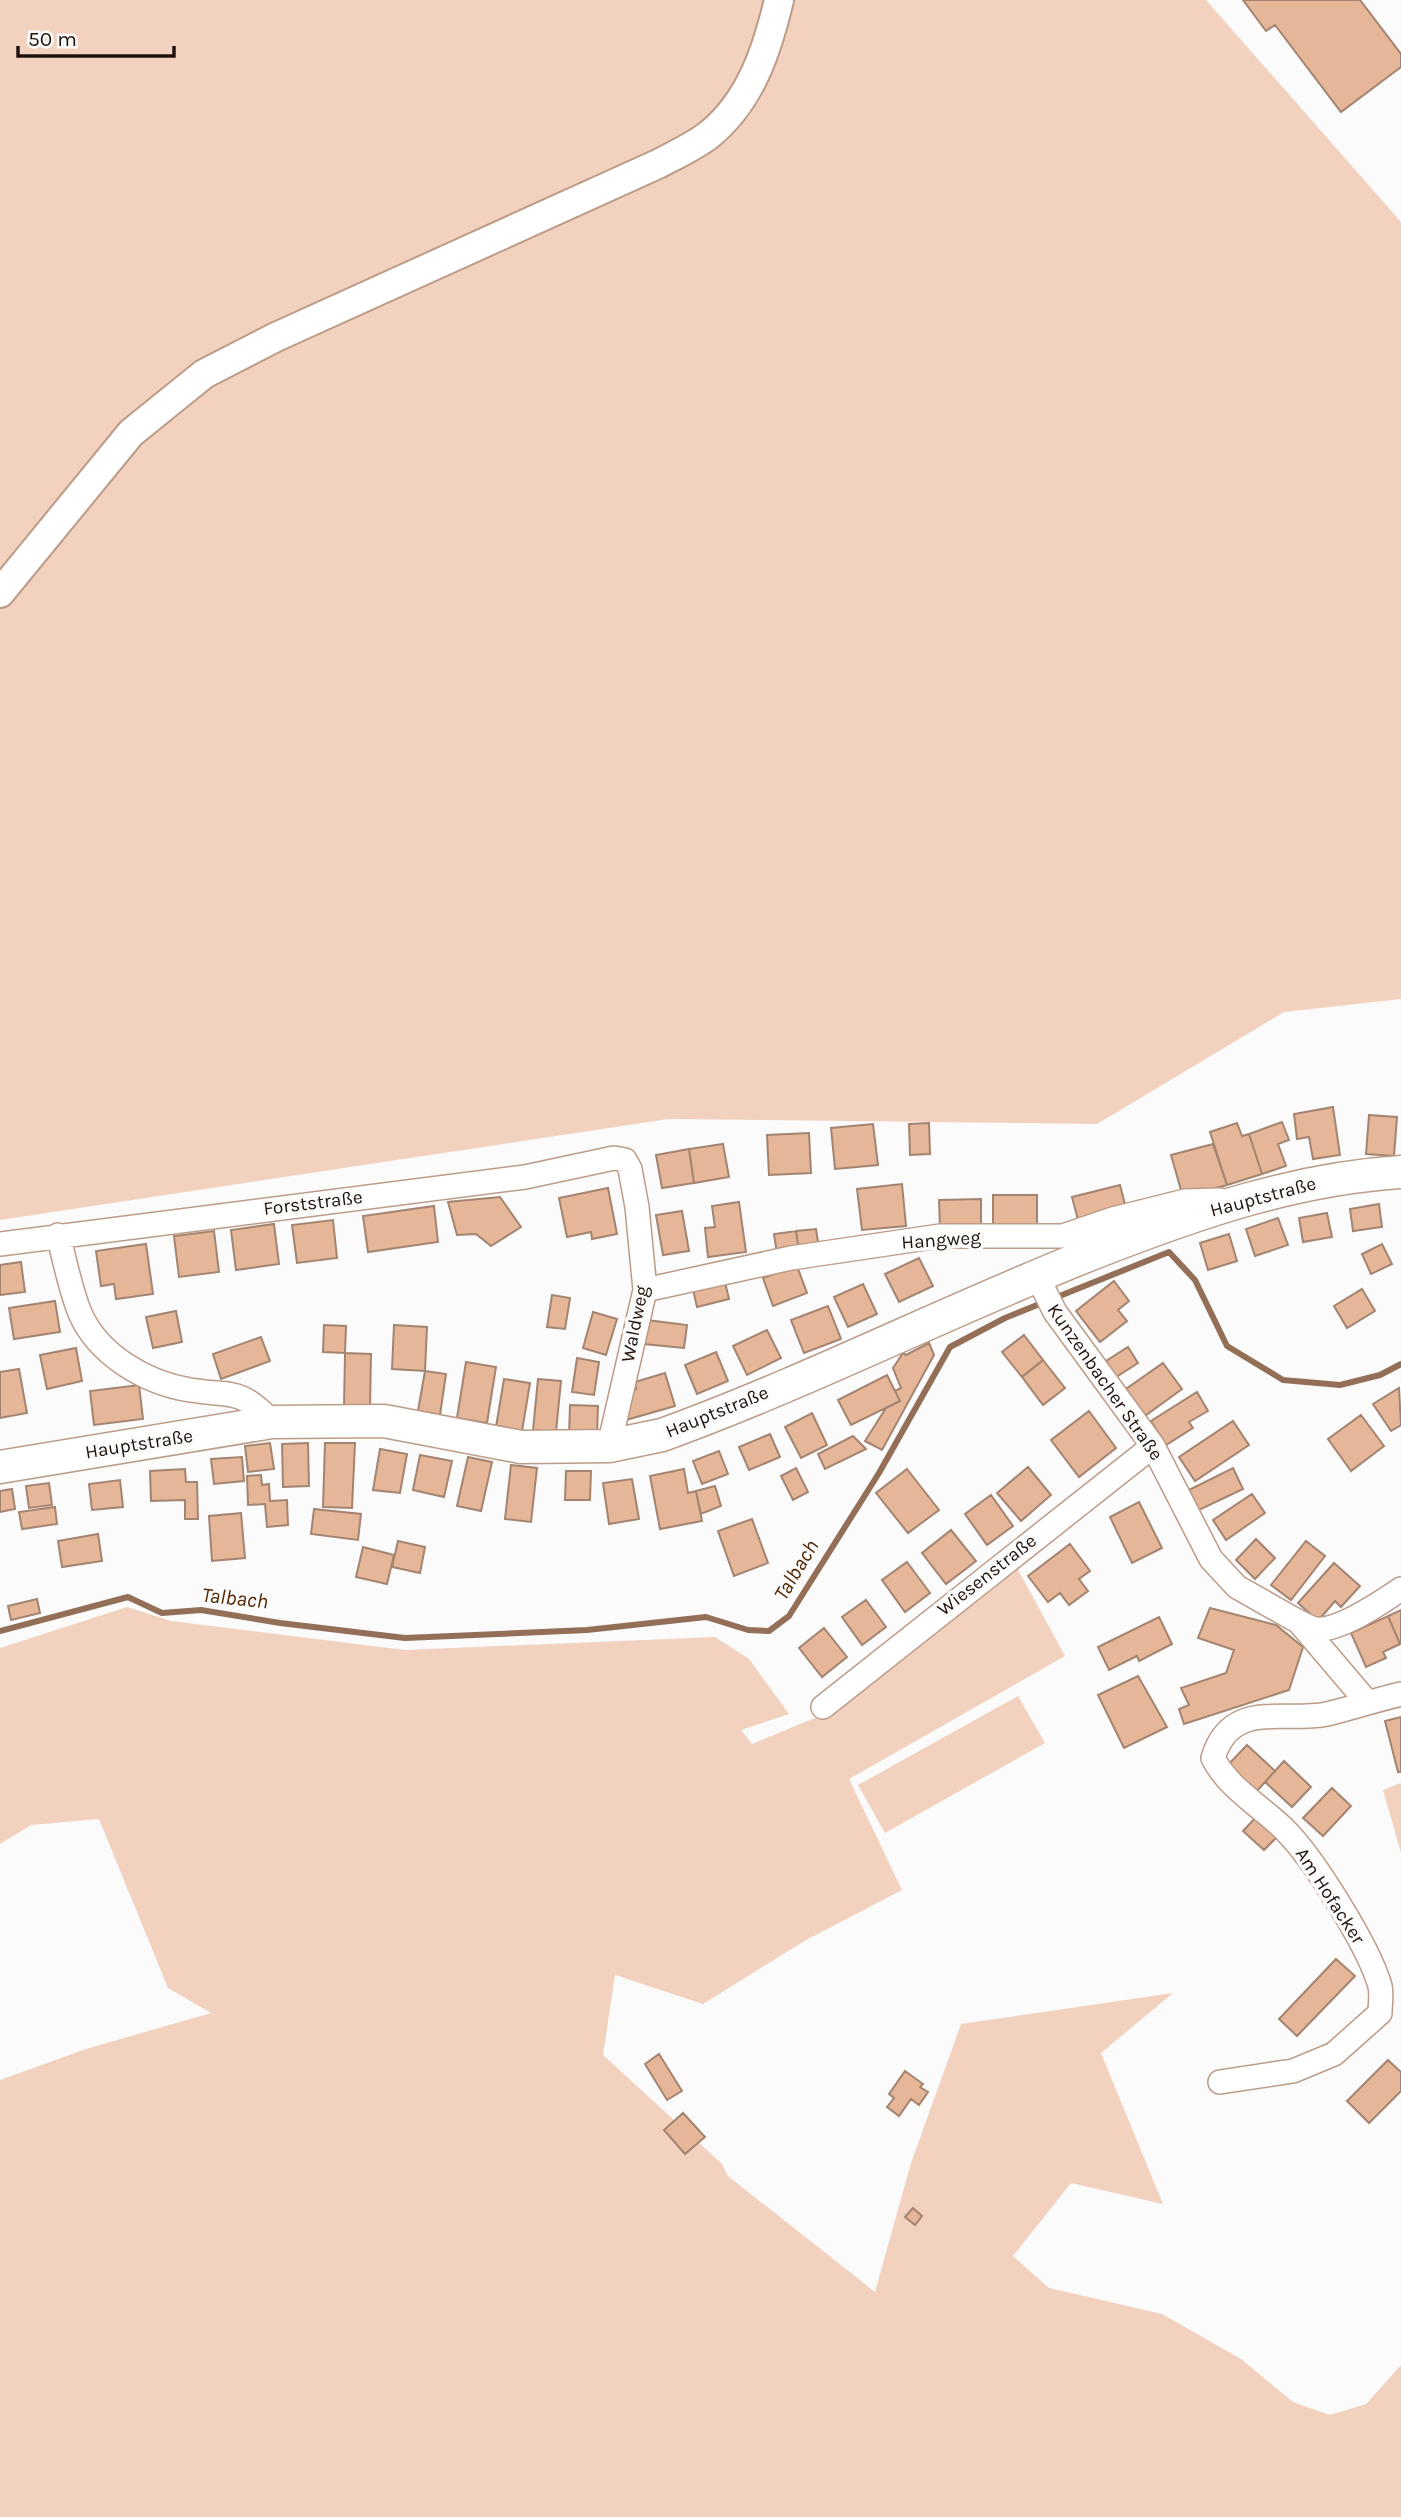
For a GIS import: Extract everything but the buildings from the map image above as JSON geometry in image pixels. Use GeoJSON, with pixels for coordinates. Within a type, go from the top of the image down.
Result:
{"type":"FeatureCollection","features":[{"type":"Feature","properties":{"kind":"main road","name":"Hauptstraße"},"geometry":{"type":"LineString","coordinates":[[0,1467],[272,1422],[384,1421],[521,1447],[609,1446],[663,1435],[1040,1283],[1236,1200],[1349,1175],[1401,1172]]}},
{"type":"Feature","properties":{"kind":"street"},"geometry":{"type":"LineString","coordinates":[[0,593],[131,433],[204,374],[276,337],[658,164],[710,134],[752,85],[771,37],[779,0]]}},
{"type":"Feature","properties":{"kind":"street","name":"Forststraße"},"geometry":{"type":"LineString","coordinates":[[0,1244],[525,1177],[614,1158],[625,1160]]}},
{"type":"Feature","properties":{"kind":"street","name":"Waldweg"},"geometry":{"type":"LineString","coordinates":[[609,1446],[645,1290],[637,1207],[630,1169],[625,1160]]}},
{"type":"Feature","properties":{"kind":"street","name":"Hangweg"},"geometry":{"type":"LineString","coordinates":[[645,1290],[791,1258],[940,1236],[1063,1236],[1113,1219],[1185,1201],[1236,1200]]}},
{"type":"Feature","properties":{"kind":"street"},"geometry":{"type":"LineString","coordinates":[[58,1235],[79,1311],[100,1343],[125,1364],[159,1382],[243,1397],[272,1422]]}},
{"type":"Feature","properties":{"kind":"street","name":"Kunzenbacher Straße"},"geometry":{"type":"LineString","coordinates":[[1040,1283],[1055,1312],[1153,1446],[1211,1559],[1237,1587],[1299,1622],[1367,1702]]}},
{"type":"Feature","properties":{"kind":"street","name":"Wiesenstraße"},"geometry":{"type":"LineString","coordinates":[[823,1707],[1153,1446]]}},
{"type":"Feature","properties":{"kind":"street"},"geometry":{"type":"LineString","coordinates":[[1299,1622],[1315,1629],[1332,1626],[1374,1607],[1401,1589]]}},
{"type":"Feature","properties":{"kind":"street","name":"Am Hofacker"},"geometry":{"type":"LineString","coordinates":[[1220,2082],[1293,2071],[1334,2054],[1380,2013],[1381,1990],[1370,1958],[1309,1859],[1287,1832],[1220,1772],[1213,1758],[1219,1739],[1237,1723],[1254,1717],[1326,1714],[1401,1694]]}},
{"type":"Feature","properties":{"kind":"shaded area"},"geometry":{"type":"Polygon","coordinates":[[[0,0],[1206,0],[1401,222],[1401,999],[1284,1012],[1097,1124],[668,1119],[0,1220],[0,0]]]}},
{"type":"Feature","properties":{"kind":"shaded area"},"geometry":{"type":"Polygon","coordinates":[[[1016,1566],[1065,1656],[849,1779],[902,1890],[806,1940],[703,2004],[615,1975],[603,2055],[722,2164],[728,2176],[875,2292],[911,2163],[961,2024],[1173,1993],[1101,2053],[1163,2204],[1071,2183],[1013,2256],[1049,2288],[1162,2314],[1241,2359],[1293,2402],[1330,2415],[1366,2404],[1401,2365],[1401,2517],[0,2517],[0,2080],[86,2049],[211,2013],[168,1988],[99,1819],[31,1825],[0,1844],[0,1648],[127,1607],[171,1621],[405,1650],[715,1637],[749,1659],[789,1714],[741,1730],[752,1744],[834,1710],[1016,1566]]]}},
{"type":"Feature","properties":{"kind":"shaded area"},"geometry":{"type":"Polygon","coordinates":[[[1018,1696],[1045,1743],[885,1833],[858,1785],[1018,1696]]]}},
{"type":"Feature","properties":{"kind":"shaded area"},"geometry":{"type":"Polygon","coordinates":[[[1401,1783],[1401,1853],[1383,1790],[1401,1783]]]}},
{"type":"Feature","properties":{"kind":"waterway","name":"Talbach"},"geometry":{"type":"LineString","coordinates":[[0,1631],[128,1597],[162,1613],[201,1610],[280,1623],[405,1638],[587,1630],[706,1617],[748,1630],[769,1631],[789,1616],[879,1473],[950,1347],[1005,1318],[1169,1252],[1195,1280],[1227,1346],[1283,1380],[1340,1385],[1380,1375],[1401,1364]]}}]}
